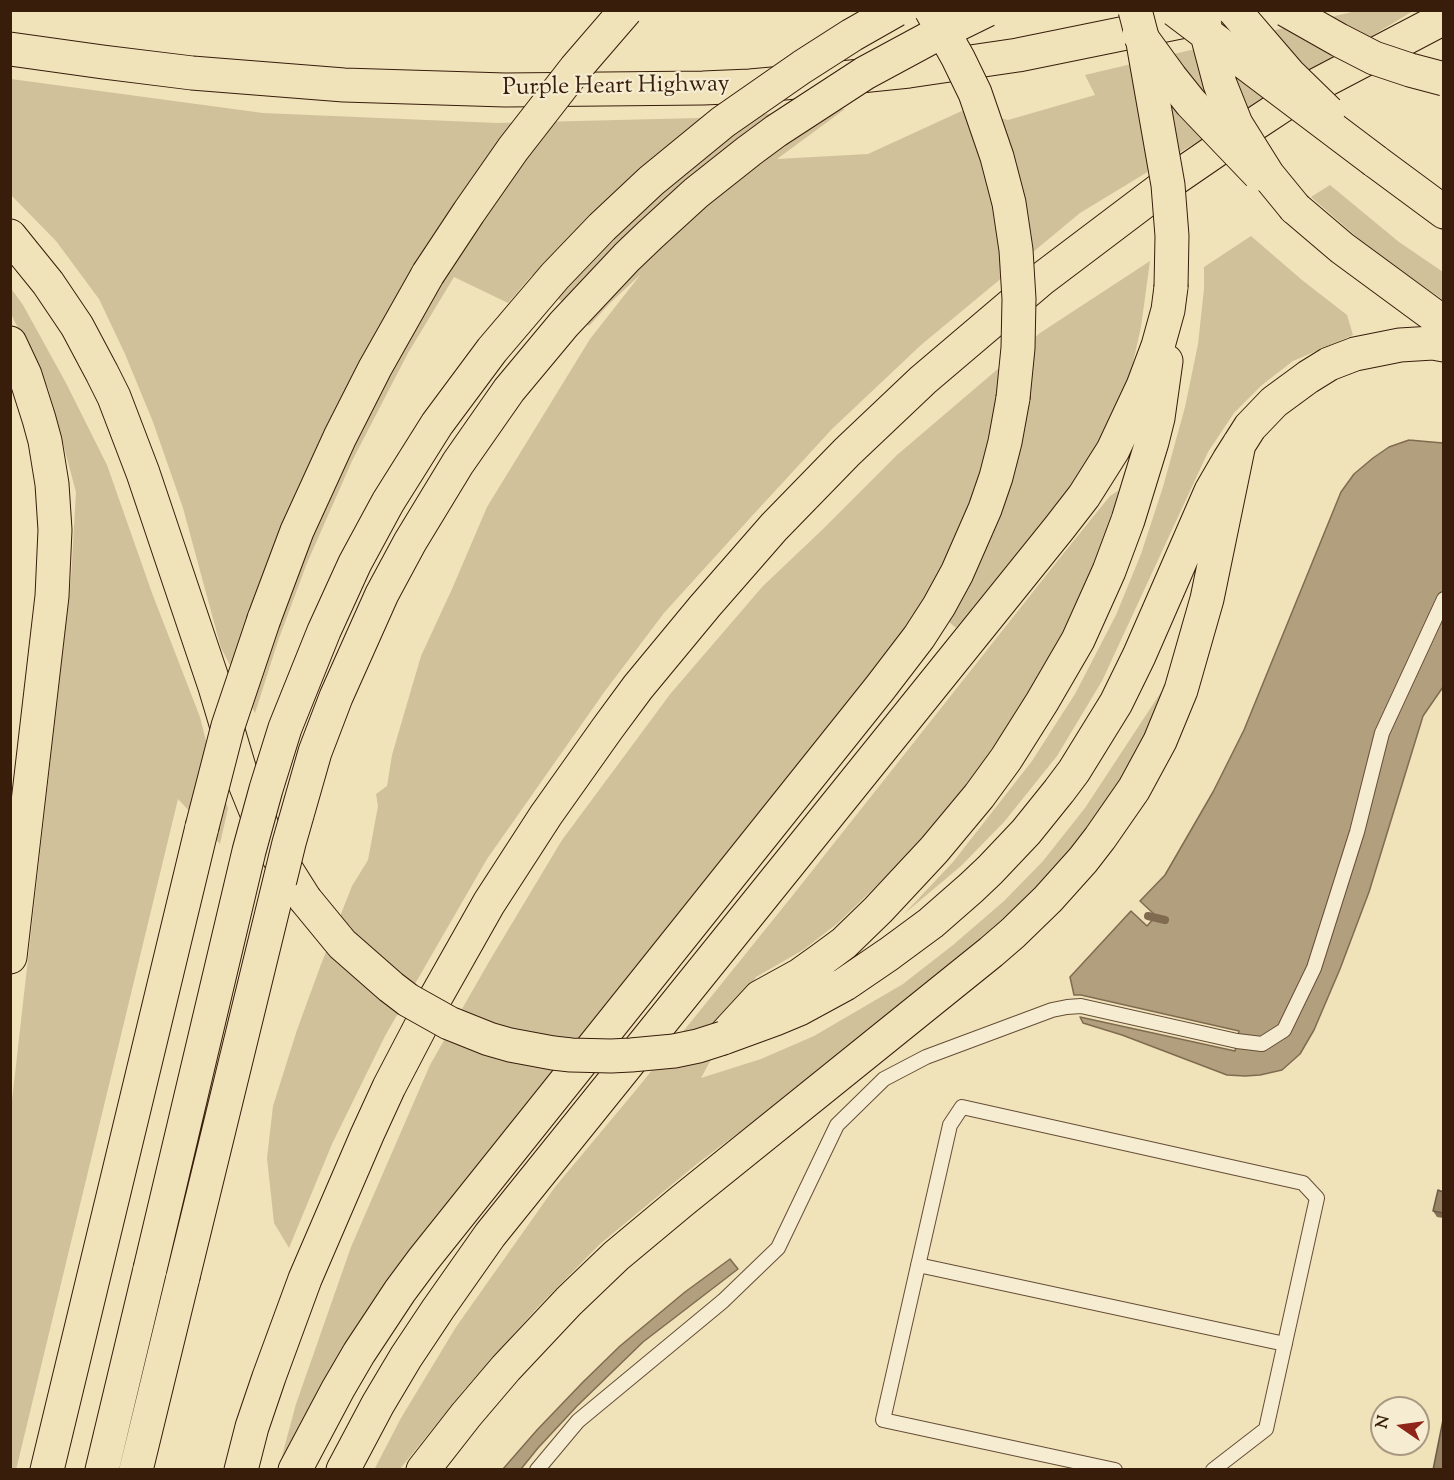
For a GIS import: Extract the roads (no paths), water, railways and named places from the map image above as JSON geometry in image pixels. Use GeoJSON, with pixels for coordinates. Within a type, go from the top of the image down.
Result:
{"type":"FeatureCollection","features":[{"type":"Feature","properties":{"kind":"main road"},"geometry":{"type":"LineString","coordinates":[[47,1470],[225,738],[264,619],[297,531],[375,368],[429,274],[513,149],[561,87],[626,10]]}},
{"type":"Feature","properties":{"kind":"main road"},"geometry":{"type":"LineString","coordinates":[[102,1470],[249,851],[272,769],[293,707],[324,631],[355,563],[388,502],[437,424],[485,358],[602,227],[659,174],[723,122],[810,61],[896,10]]}},
{"type":"Feature","properties":{"kind":"main road"},"geometry":{"type":"LineString","coordinates":[[296,1470],[359,1353],[428,1252],[880,688],[919,637],[939,606],[964,559],[985,509],[1005,442],[1013,399],[1020,299],[1009,203],[999,165],[982,110],[958,58],[931,10]]}},
{"type":"Feature","properties":{"kind":"main road"},"geometry":{"type":"LineString","coordinates":[[136,1470],[289,843],[315,752],[336,697],[382,594],[414,534],[458,463],[509,390],[564,324],[634,250],[696,193],[767,138],[865,73],[987,10]]}},
{"type":"Feature","properties":{"kind":"main road"},"geometry":{"type":"LineString","coordinates":[[1122,10],[1138,24],[1171,78],[1191,103],[1255,171],[1342,248],[1443,323]]}},
{"type":"Feature","properties":{"kind":"main road"},"geometry":{"type":"LineString","coordinates":[[1175,10],[1209,19],[1375,161],[1443,212]]}},
{"type":"Feature","properties":{"kind":"main road"},"geometry":{"type":"LineString","coordinates":[[1234,10],[1289,74],[1375,161]]}},
{"type":"Feature","properties":{"kind":"main road"},"geometry":{"type":"LineString","coordinates":[[1286,10],[1374,58],[1443,79]]}},
{"type":"Feature","properties":{"kind":"main road"},"geometry":{"type":"LineString","coordinates":[[241,1470],[252,1427],[304,1279],[366,1135],[416,1032],[489,903],[546,815],[607,729],[691,622],[767,535],[847,452],[923,380],[1043,278],[1170,182],[1303,92],[1443,18]]}},
{"type":"Feature","properties":{"kind":"main road"},"geometry":{"type":"LineString","coordinates":[[1209,19],[1220,84],[1236,124],[1268,176],[1295,208]]}},
{"type":"Feature","properties":{"kind":"main road","name":"Purple Heart Highway"},"geometry":{"type":"LineString","coordinates":[[10,49],[192,73],[344,85],[505,90],[703,88],[750,86],[909,71],[1018,56],[1180,22],[1209,19]]}},
{"type":"Feature","properties":{"kind":"main road"},"geometry":{"type":"LineString","coordinates":[[723,1038],[760,997],[800,975],[844,943],[904,883],[979,796],[1006,759],[1078,640],[1119,546],[1137,495],[1160,406],[1171,287],[1172,236],[1168,185],[1138,24]]}},
{"type":"Feature","properties":{"kind":"main road"},"geometry":{"type":"LineString","coordinates":[[10,236],[48,284],[77,327],[114,397],[143,473],[212,677],[232,749],[244,782],[276,853],[305,899],[342,944],[408,1000],[449,1023],[489,1039],[510,1045],[571,1055],[611,1056],[674,1051],[698,1046],[775,1019],[845,984],[910,939],[951,906],[1026,832],[1074,771],[1116,703],[1139,656],[1204,506],[1220,474],[1250,427],[1274,402],[1329,364],[1355,354],[1384,347],[1416,344],[1443,345]]}},
{"type":"Feature","properties":{"kind":"main road"},"geometry":{"type":"LineString","coordinates":[[343,1470],[406,1357],[490,1235],[1084,496],[1113,450],[1143,387],[1158,346],[1171,287]]}},
{"type":"Feature","properties":{"kind":"main road"},"geometry":{"type":"LineString","coordinates":[[10,343],[25,375],[42,430],[52,484],[55,530],[52,596],[10,957]]}},
{"type":"Feature","properties":{"kind":"main road"},"geometry":{"type":"LineString","coordinates":[[423,1470],[506,1368],[569,1301],[616,1256],[983,959],[1047,899],[1089,852],[1134,789],[1160,741],[1181,690],[1207,598],[1239,444]]}},
{"type":"Feature","properties":{"kind":"lane"},"geometry":{"type":"LineString","coordinates":[[537,1470],[578,1421],[723,1301],[778,1248],[837,1125],[884,1079],[926,1057],[1052,1010],[1067,1007],[1082,1006],[1237,1041],[1262,1044],[1284,1029],[1314,968],[1357,832],[1382,733],[1443,599]]}},
{"type":"Feature","properties":{"kind":"lane"},"geometry":{"type":"LineString","coordinates":[[1115,1470],[883,1420],[950,1125],[962,1107],[1303,1183],[1317,1198],[1266,1429],[1213,1470]]}},
{"type":"Feature","properties":{"kind":"lane"},"geometry":{"type":"LineString","coordinates":[[918,1265],[1285,1344]]}},
{"type":"Feature","properties":{"kind":"waterway"},"geometry":{"type":"LineString","coordinates":[[1148,916],[1165,920]]}}]}
